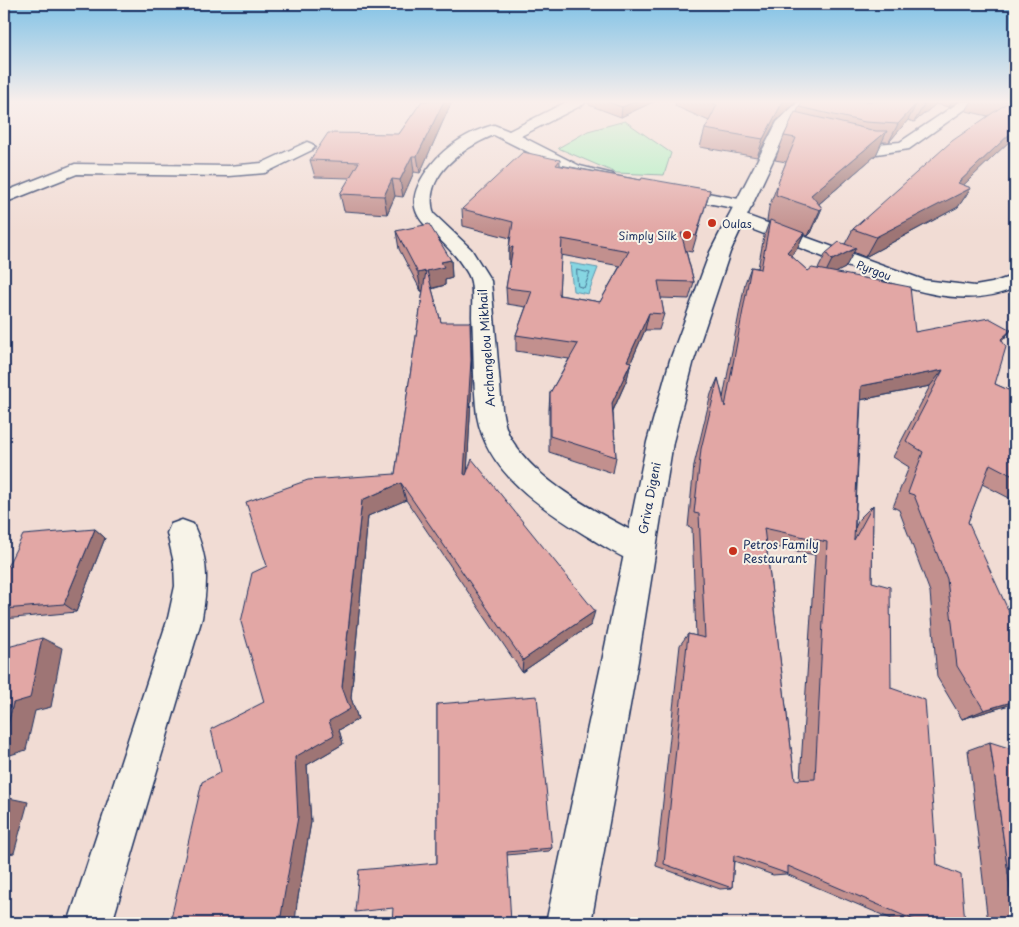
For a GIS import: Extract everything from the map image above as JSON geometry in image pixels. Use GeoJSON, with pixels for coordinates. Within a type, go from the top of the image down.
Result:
{"type":"FeatureCollection","features":[{"type":"Feature","properties":{"kind":"street","name":"Archangelou Mikhail"},"geometry":{"type":"LineString","coordinates":[[463,144],[444,161],[425,188],[422,208],[426,216],[464,251],[474,265],[481,281],[489,407],[493,429],[502,450],[522,472],[558,502],[586,521],[639,550]]}},
{"type":"Feature","properties":{"kind":"street"},"geometry":{"type":"LineString","coordinates":[[524,144],[574,169],[626,182]]}},
{"type":"Feature","properties":{"kind":"street","name":"Griva Digeni"},"geometry":{"type":"LineString","coordinates":[[568,923],[620,661],[660,442],[682,360],[704,292],[720,252],[774,144]]}},
{"type":"Feature","properties":{"kind":"street"},"geometry":{"type":"LineString","coordinates":[[854,144],[877,149],[907,144]]}},
{"type":"Feature","properties":{"kind":"street"},"geometry":{"type":"LineString","coordinates":[[4,198],[75,169],[229,171],[256,169],[265,168],[307,147]]}},
{"type":"Feature","properties":{"kind":"street","name":"Pyrgou"},"geometry":{"type":"LineString","coordinates":[[654,188],[741,211],[890,276],[922,286],[975,292],[996,289],[1015,281]]}},
{"type":"Feature","properties":{"kind":"street"},"geometry":{"type":"LineString","coordinates":[[90,923],[185,618],[191,586],[190,563],[182,533]]}},
{"type":"Feature","properties":{"kind":"green space"},"geometry":{"type":"Polygon","coordinates":[[[565,144],[658,144],[671,153],[664,175],[616,173],[558,148],[565,144]]]}},
{"type":"Feature","properties":{"kind":"water"},"geometry":{"type":"Polygon","coordinates":[[[570,263],[598,268],[588,294],[573,291],[570,263]]]}},
{"type":"Feature","properties":{"kind":"building"},"geometry":{"type":"Polygon","coordinates":[[[320,144],[423,144],[417,156],[412,156],[400,180],[392,179],[384,196],[340,194],[359,162],[310,160],[320,144]]]}},
{"type":"Feature","properties":{"kind":"building"},"geometry":{"type":"Polygon","coordinates":[[[793,144],[871,144],[811,195],[822,208],[820,210],[776,195],[778,182],[793,144]]]}},
{"type":"Feature","properties":{"kind":"building"},"geometry":{"type":"Polygon","coordinates":[[[948,144],[999,144],[958,183],[971,188],[876,237],[853,229],[948,144]]]}},
{"type":"Feature","properties":{"kind":"building"},"geometry":{"type":"Polygon","coordinates":[[[523,152],[560,160],[556,165],[710,190],[696,236],[681,233],[694,282],[658,281],[664,314],[649,313],[627,361],[631,362],[612,403],[616,457],[550,436],[550,393],[578,344],[516,335],[532,291],[506,288],[513,247],[509,248],[513,222],[462,209],[523,152]],[[562,239],[559,295],[600,302],[629,251],[562,239]]]}},
{"type":"Feature","properties":{"kind":"building"},"geometry":{"type":"Polygon","coordinates":[[[770,220],[804,233],[787,252],[808,271],[812,268],[910,287],[915,332],[989,318],[1011,330],[1001,339],[1006,347],[995,384],[1015,393],[1015,477],[990,464],[968,522],[1015,625],[1015,701],[984,710],[957,666],[947,579],[914,495],[908,493],[923,452],[906,441],[943,370],[861,386],[854,540],[873,505],[872,582],[890,587],[891,688],[925,700],[937,865],[961,875],[965,923],[921,923],[788,866],[788,874],[734,855],[732,888],[664,864],[688,634],[705,638],[699,514],[694,513],[701,449],[718,378],[725,407],[751,267],[761,269],[770,220]],[[764,528],[795,780],[815,779],[827,542],[764,528]]]}},
{"type":"Feature","properties":{"kind":"building"},"geometry":{"type":"Polygon","coordinates":[[[429,224],[451,260],[441,262],[444,267],[427,271],[441,322],[470,322],[471,360],[464,474],[466,475],[472,459],[595,611],[523,660],[401,483],[362,500],[342,687],[350,709],[329,721],[334,735],[295,757],[298,817],[280,923],[170,923],[202,782],[221,772],[211,729],[264,702],[241,622],[252,573],[267,566],[246,502],[308,480],[395,474],[426,271],[418,273],[396,231],[429,224]]]}},
{"type":"Feature","properties":{"kind":"building"},"geometry":{"type":"Polygon","coordinates":[[[839,242],[856,248],[832,260],[826,253],[839,242]]]}},
{"type":"Feature","properties":{"kind":"building"},"geometry":{"type":"Polygon","coordinates":[[[95,529],[64,604],[4,609],[4,573],[23,535],[95,529]]]}},
{"type":"Feature","properties":{"kind":"building"},"geometry":{"type":"Polygon","coordinates":[[[42,638],[30,698],[13,703],[4,741],[4,648],[42,638]]]}},
{"type":"Feature","properties":{"kind":"building"},"geometry":{"type":"Polygon","coordinates":[[[537,696],[552,848],[507,852],[511,923],[392,923],[393,908],[355,912],[359,870],[437,863],[437,704],[537,696]]]}},
{"type":"Feature","properties":{"kind":"building"},"geometry":{"type":"Polygon","coordinates":[[[990,742],[1015,750],[1015,923],[990,742]]]}},
{"type":"Feature","properties":{"kind":"place","name":"Oulas"},"geometry":{"type":"Point","coordinates":[712,223]}},
{"type":"Feature","properties":{"kind":"place","name":"Simply Silk"},"geometry":{"type":"Point","coordinates":[687,235]}},
{"type":"Feature","properties":{"kind":"place","name":"Petros Family Restaurant"},"geometry":{"type":"Point","coordinates":[733,551]}}]}
